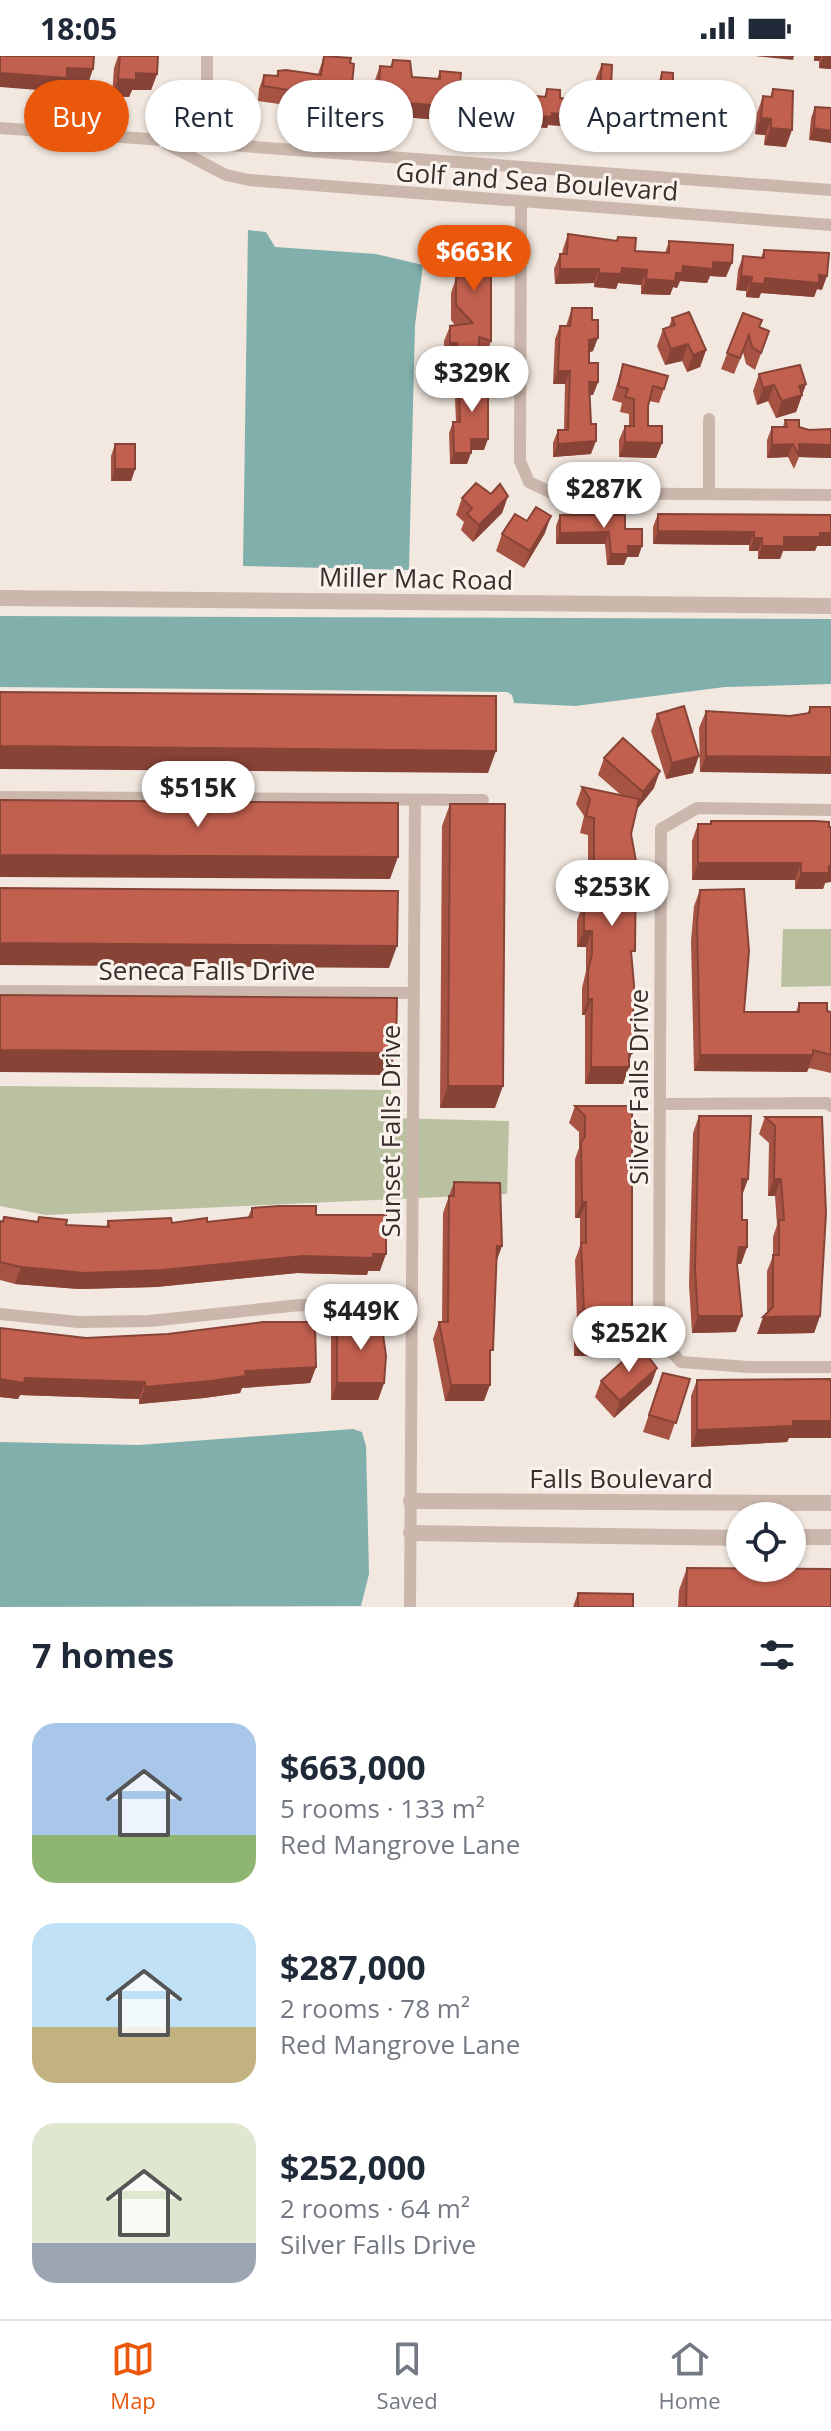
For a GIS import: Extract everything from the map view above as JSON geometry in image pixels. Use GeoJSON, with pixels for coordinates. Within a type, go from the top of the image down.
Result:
{"type":"FeatureCollection","features":[{"type":"Feature","properties":{"kind":"street"},"geometry":{"type":"LineString","coordinates":[[207,56],[207,80]]}},
{"type":"Feature","properties":{"kind":"street","name":"Golf and Sea Boulevard"},"geometry":{"type":"LineString","coordinates":[[0,128],[145,138]]}},
{"type":"Feature","properties":{"kind":"street","name":"Golf and Sea Boulevard"},"geometry":{"type":"LineString","coordinates":[[261,145],[831,190]]}},
{"type":"Feature","properties":{"kind":"street","name":"Golf and Sea Boulevard"},"geometry":{"type":"LineString","coordinates":[[185,152],[207,161],[226,175],[249,180],[831,225]]}},
{"type":"Feature","properties":{"kind":"street"},"geometry":{"type":"LineString","coordinates":[[207,152],[207,161]]}},
{"type":"Feature","properties":{"kind":"street"},"geometry":{"type":"LineString","coordinates":[[521,202],[520,461],[529,482],[552,493],[831,495]]}},
{"type":"Feature","properties":{"kind":"street"},"geometry":{"type":"LineString","coordinates":[[709,419],[709,494]]}},
{"type":"Feature","properties":{"kind":"street","name":"Miller Mac Road"},"geometry":{"type":"LineString","coordinates":[[0,598],[831,606]]}},
{"type":"Feature","properties":{"kind":"street"},"geometry":{"type":"LineString","coordinates":[[0,797],[483,800]]}},
{"type":"Feature","properties":{"kind":"street","name":"Sunset Falls Drive"},"geometry":{"type":"LineString","coordinates":[[410,1607],[415,800]]}},
{"type":"Feature","properties":{"kind":"street","name":"Silver Falls Drive"},"geometry":{"type":"LineString","coordinates":[[831,810],[697,808],[661,829],[660,1104],[661,1341],[681,1362],[748,1367],[831,1367]]}},
{"type":"Feature","properties":{"kind":"street","name":"Seneca Falls Drive"},"geometry":{"type":"LineString","coordinates":[[0,991],[413,993]]}},
{"type":"Feature","properties":{"kind":"street"},"geometry":{"type":"LineString","coordinates":[[660,1104],[827,1103],[831,1106]]}},
{"type":"Feature","properties":{"kind":"street"},"geometry":{"type":"LineString","coordinates":[[0,1314],[78,1322],[149,1321],[300,1305],[411,1306]]}},
{"type":"Feature","properties":{"kind":"street","name":"Falls Boulevard"},"geometry":{"type":"LineString","coordinates":[[411,1501],[831,1503]]}},
{"type":"Feature","properties":{"kind":"street"},"geometry":{"type":"LineString","coordinates":[[411,1533],[726,1538]]}},
{"type":"Feature","properties":{"kind":"street"},"geometry":{"type":"LineString","coordinates":[[806,1537],[831,1537]]}},
{"type":"Feature","properties":{"kind":"green space"},"geometry":{"type":"Polygon","coordinates":[[[783,929],[831,929],[831,986],[781,987],[783,929]]]}},
{"type":"Feature","properties":{"kind":"green space"},"geometry":{"type":"Polygon","coordinates":[[[0,1086],[391,1090],[391,1118],[509,1121],[507,1194],[46,1215],[0,1206],[0,1086]]]}},
{"type":"Feature","properties":{"kind":"water"},"geometry":{"type":"Polygon","coordinates":[[[248,230],[266,232],[275,247],[376,254],[423,265],[415,325],[409,570],[243,566],[248,230]]]}},
{"type":"Feature","properties":{"kind":"water"},"geometry":{"type":"Polygon","coordinates":[[[0,616],[831,619],[831,684],[725,687],[575,706],[514,703],[512,695],[507,692],[0,687],[0,616]]]}},
{"type":"Feature","properties":{"kind":"water"},"geometry":{"type":"Polygon","coordinates":[[[353,1429],[362,1432],[366,1446],[369,1574],[361,1606],[0,1607],[0,1442],[139,1445],[353,1429]]]}},
{"type":"Feature","properties":{"kind":"building"},"geometry":{"type":"Polygon","coordinates":[[[0,56],[94,56],[93,69],[67,68],[67,78],[0,73],[0,56]]]}},
{"type":"Feature","properties":{"kind":"building"},"geometry":{"type":"Polygon","coordinates":[[[120,56],[158,56],[157,74],[136,73],[136,80],[118,79],[120,56]]]}},
{"type":"Feature","properties":{"kind":"building"},"geometry":{"type":"Polygon","coordinates":[[[324,56],[351,58],[350,63],[354,64],[352,80],[277,80],[277,88],[263,86],[264,75],[278,76],[278,71],[321,75],[324,56]]]}},
{"type":"Feature","properties":{"kind":"building"},"geometry":{"type":"Polygon","coordinates":[[[393,60],[410,61],[412,77],[440,79],[440,71],[461,73],[460,80],[429,80],[429,105],[413,103],[413,80],[379,80],[380,66],[392,67],[393,60]]]}},
{"type":"Feature","properties":{"kind":"building"},"geometry":{"type":"Polygon","coordinates":[[[602,64],[612,65],[611,80],[601,80],[602,64]]]}},
{"type":"Feature","properties":{"kind":"building"},"geometry":{"type":"Polygon","coordinates":[[[662,72],[673,73],[673,80],[661,80],[662,72]]]}},
{"type":"Feature","properties":{"kind":"building"},"geometry":{"type":"Polygon","coordinates":[[[547,89],[559,90],[559,114],[552,113],[551,117],[543,116],[543,97],[546,97],[547,89]]]}},
{"type":"Feature","properties":{"kind":"building"},"geometry":{"type":"Polygon","coordinates":[[[773,89],[793,91],[792,130],[771,128],[771,119],[761,118],[763,96],[772,97],[773,89]]]}},
{"type":"Feature","properties":{"kind":"building"},"geometry":{"type":"Polygon","coordinates":[[[815,107],[831,108],[831,131],[814,128],[815,107]]]}},
{"type":"Feature","properties":{"kind":"building"},"geometry":{"type":"Polygon","coordinates":[[[459,226],[474,226],[474,234],[491,237],[491,341],[479,337],[479,355],[457,355],[457,343],[450,343],[450,326],[473,323],[456,305],[456,278],[476,258],[459,258],[459,226]]]}},
{"type":"Feature","properties":{"kind":"building"},"geometry":{"type":"Polygon","coordinates":[[[568,234],[617,241],[618,237],[636,238],[635,251],[669,253],[669,241],[733,245],[732,263],[713,262],[713,269],[683,266],[682,273],[676,273],[675,281],[646,279],[647,270],[622,268],[621,274],[599,273],[599,269],[560,269],[560,254],[567,254],[568,234]]]}},
{"type":"Feature","properties":{"kind":"building"},"geometry":{"type":"Polygon","coordinates":[[[764,250],[829,253],[827,276],[819,275],[819,283],[765,278],[764,284],[751,283],[752,277],[741,276],[743,256],[764,258],[764,250]]]}},
{"type":"Feature","properties":{"kind":"building"},"geometry":{"type":"Polygon","coordinates":[[[572,308],[592,308],[592,320],[598,320],[598,338],[589,340],[589,363],[598,363],[598,382],[589,382],[591,424],[596,424],[596,441],[558,444],[558,430],[568,430],[570,371],[558,371],[560,326],[570,326],[572,308]]]}},
{"type":"Feature","properties":{"kind":"building"},"geometry":{"type":"Polygon","coordinates":[[[689,312],[706,350],[693,355],[688,344],[671,349],[663,329],[675,325],[672,318],[689,312]]]}},
{"type":"Feature","properties":{"kind":"building"},"geometry":{"type":"Polygon","coordinates":[[[743,313],[762,320],[759,327],[769,331],[761,353],[752,347],[749,335],[740,358],[727,353],[743,313]]]}},
{"type":"Feature","properties":{"kind":"building"},"geometry":{"type":"Polygon","coordinates":[[[623,364],[668,376],[664,389],[653,386],[648,406],[648,426],[662,426],[662,443],[625,442],[625,426],[634,426],[634,399],[625,397],[628,389],[618,386],[623,364]]]}},
{"type":"Feature","properties":{"kind":"building"},"geometry":{"type":"Polygon","coordinates":[[[800,365],[806,384],[799,386],[802,395],[782,401],[774,385],[763,388],[759,374],[800,365]]]}},
{"type":"Feature","properties":{"kind":"building"},"geometry":{"type":"Polygon","coordinates":[[[470,374],[488,374],[488,439],[471,439],[471,453],[454,453],[453,422],[460,422],[459,387],[470,387],[470,374]]]}},
{"type":"Feature","properties":{"kind":"building"},"geometry":{"type":"Polygon","coordinates":[[[785,420],[799,420],[799,427],[809,430],[831,429],[831,445],[799,444],[799,456],[793,444],[772,445],[772,427],[787,427],[785,420]]]}},
{"type":"Feature","properties":{"kind":"building"},"geometry":{"type":"Polygon","coordinates":[[[115,444],[135,444],[135,469],[115,469],[115,444]]]}},
{"type":"Feature","properties":{"kind":"building"},"geometry":{"type":"Polygon","coordinates":[[[476,483],[491,494],[500,484],[508,496],[479,525],[467,514],[472,508],[462,498],[476,483]]]}},
{"type":"Feature","properties":{"kind":"building"},"geometry":{"type":"Polygon","coordinates":[[[536,507],[551,516],[530,551],[502,534],[515,514],[527,521],[536,507]]]}},
{"type":"Feature","properties":{"kind":"building"},"geometry":{"type":"Polygon","coordinates":[[[658,514],[831,515],[831,533],[820,533],[820,537],[784,537],[784,546],[762,546],[762,538],[754,538],[754,532],[658,531],[658,514]]]}},
{"type":"Feature","properties":{"kind":"building"},"geometry":{"type":"Polygon","coordinates":[[[560,515],[625,515],[625,529],[642,529],[642,546],[628,546],[628,554],[611,554],[609,532],[560,533],[560,515]]]}},
{"type":"Feature","properties":{"kind":"building"},"geometry":{"type":"Polygon","coordinates":[[[0,692],[496,696],[496,751],[0,746],[0,692]]]}},
{"type":"Feature","properties":{"kind":"building"},"geometry":{"type":"Polygon","coordinates":[[[684,706],[699,756],[672,763],[657,714],[684,706]]]}},
{"type":"Feature","properties":{"kind":"building"},"geometry":{"type":"Polygon","coordinates":[[[810,707],[831,707],[831,757],[706,756],[706,711],[790,716],[810,713],[810,707]]]}},
{"type":"Feature","properties":{"kind":"building"},"geometry":{"type":"Polygon","coordinates":[[[623,738],[660,771],[643,792],[604,758],[623,738]]]}},
{"type":"Feature","properties":{"kind":"building"},"geometry":{"type":"Polygon","coordinates":[[[582,787],[639,799],[631,834],[636,861],[635,951],[631,951],[634,985],[632,1053],[629,1053],[629,1067],[591,1067],[592,999],[588,999],[588,971],[592,931],[584,931],[584,903],[589,903],[589,867],[594,867],[594,818],[586,816],[590,799],[582,787]]]}},
{"type":"Feature","properties":{"kind":"building"},"geometry":{"type":"Polygon","coordinates":[[[0,800],[398,803],[398,857],[0,855],[0,800]]]}},
{"type":"Feature","properties":{"kind":"building"},"geometry":{"type":"Polygon","coordinates":[[[450,804],[505,804],[503,1086],[448,1086],[450,804]]]}},
{"type":"Feature","properties":{"kind":"building"},"geometry":{"type":"Polygon","coordinates":[[[711,821],[829,822],[829,873],[801,873],[801,863],[698,863],[698,824],[711,824],[711,821]]]}},
{"type":"Feature","properties":{"kind":"building"},"geometry":{"type":"Polygon","coordinates":[[[0,888],[398,891],[397,946],[0,943],[0,888]]]}},
{"type":"Feature","properties":{"kind":"building"},"geometry":{"type":"Polygon","coordinates":[[[744,889],[749,951],[744,1012],[799,1012],[799,1003],[827,1003],[827,1011],[831,1012],[831,1055],[813,1050],[813,1055],[700,1055],[697,924],[700,890],[744,889]]]}},
{"type":"Feature","properties":{"kind":"building"},"geometry":{"type":"Polygon","coordinates":[[[0,995],[397,998],[396,1053],[0,1050],[0,995]]]}},
{"type":"Feature","properties":{"kind":"building"},"geometry":{"type":"Polygon","coordinates":[[[575,1106],[632,1106],[632,1339],[580,1339],[580,1312],[584,1312],[581,1243],[586,1243],[581,1142],[585,1137],[585,1116],[575,1106]]]}},
{"type":"Feature","properties":{"kind":"building"},"geometry":{"type":"Polygon","coordinates":[[[699,1116],[751,1116],[748,1179],[742,1179],[742,1220],[747,1220],[747,1247],[739,1247],[737,1264],[742,1316],[698,1316],[695,1268],[699,1116]]]}},
{"type":"Feature","properties":{"kind":"building"},"geometry":{"type":"Polygon","coordinates":[[[765,1117],[822,1117],[826,1213],[820,1316],[763,1317],[773,1307],[773,1255],[779,1255],[779,1220],[784,1220],[781,1179],[774,1179],[775,1126],[765,1117]]]}},
{"type":"Feature","properties":{"kind":"building"},"geometry":{"type":"Polygon","coordinates":[[[454,1182],[500,1183],[502,1246],[497,1246],[490,1385],[451,1385],[439,1322],[448,1322],[449,1196],[454,1196],[454,1182]]]}},
{"type":"Feature","properties":{"kind":"building"},"geometry":{"type":"Polygon","coordinates":[[[316,1206],[316,1215],[386,1215],[386,1254],[373,1254],[373,1258],[303,1256],[162,1270],[85,1273],[0,1262],[0,1221],[3,1222],[4,1217],[38,1222],[39,1217],[67,1220],[66,1225],[109,1227],[108,1221],[171,1218],[172,1223],[252,1217],[252,1208],[316,1206]]]}},
{"type":"Feature","properties":{"kind":"building"},"geometry":{"type":"Polygon","coordinates":[[[337,1320],[381,1320],[386,1356],[384,1383],[337,1383],[337,1320]]]}},
{"type":"Feature","properties":{"kind":"building"},"geometry":{"type":"Polygon","coordinates":[[[263,1322],[315,1322],[316,1367],[245,1371],[246,1376],[145,1387],[145,1382],[25,1378],[24,1383],[0,1379],[0,1328],[86,1338],[168,1334],[263,1322]]]}},
{"type":"Feature","properties":{"kind":"building"},"geometry":{"type":"Polygon","coordinates":[[[640,1346],[657,1368],[620,1401],[601,1381],[640,1346]]]}},
{"type":"Feature","properties":{"kind":"building"},"geometry":{"type":"Polygon","coordinates":[[[663,1373],[690,1379],[676,1423],[649,1415],[663,1373]]]}},
{"type":"Feature","properties":{"kind":"building"},"geometry":{"type":"Polygon","coordinates":[[[831,1379],[831,1421],[793,1421],[793,1426],[697,1430],[697,1380],[831,1379]]]}},
{"type":"Feature","properties":{"kind":"building"},"geometry":{"type":"Polygon","coordinates":[[[687,1568],[726,1568],[726,1582],[806,1582],[806,1569],[831,1569],[831,1607],[686,1607],[687,1568]]]}},
{"type":"Feature","properties":{"kind":"building"},"geometry":{"type":"Polygon","coordinates":[[[578,1593],[633,1594],[633,1607],[578,1607],[578,1593]]]}}]}
